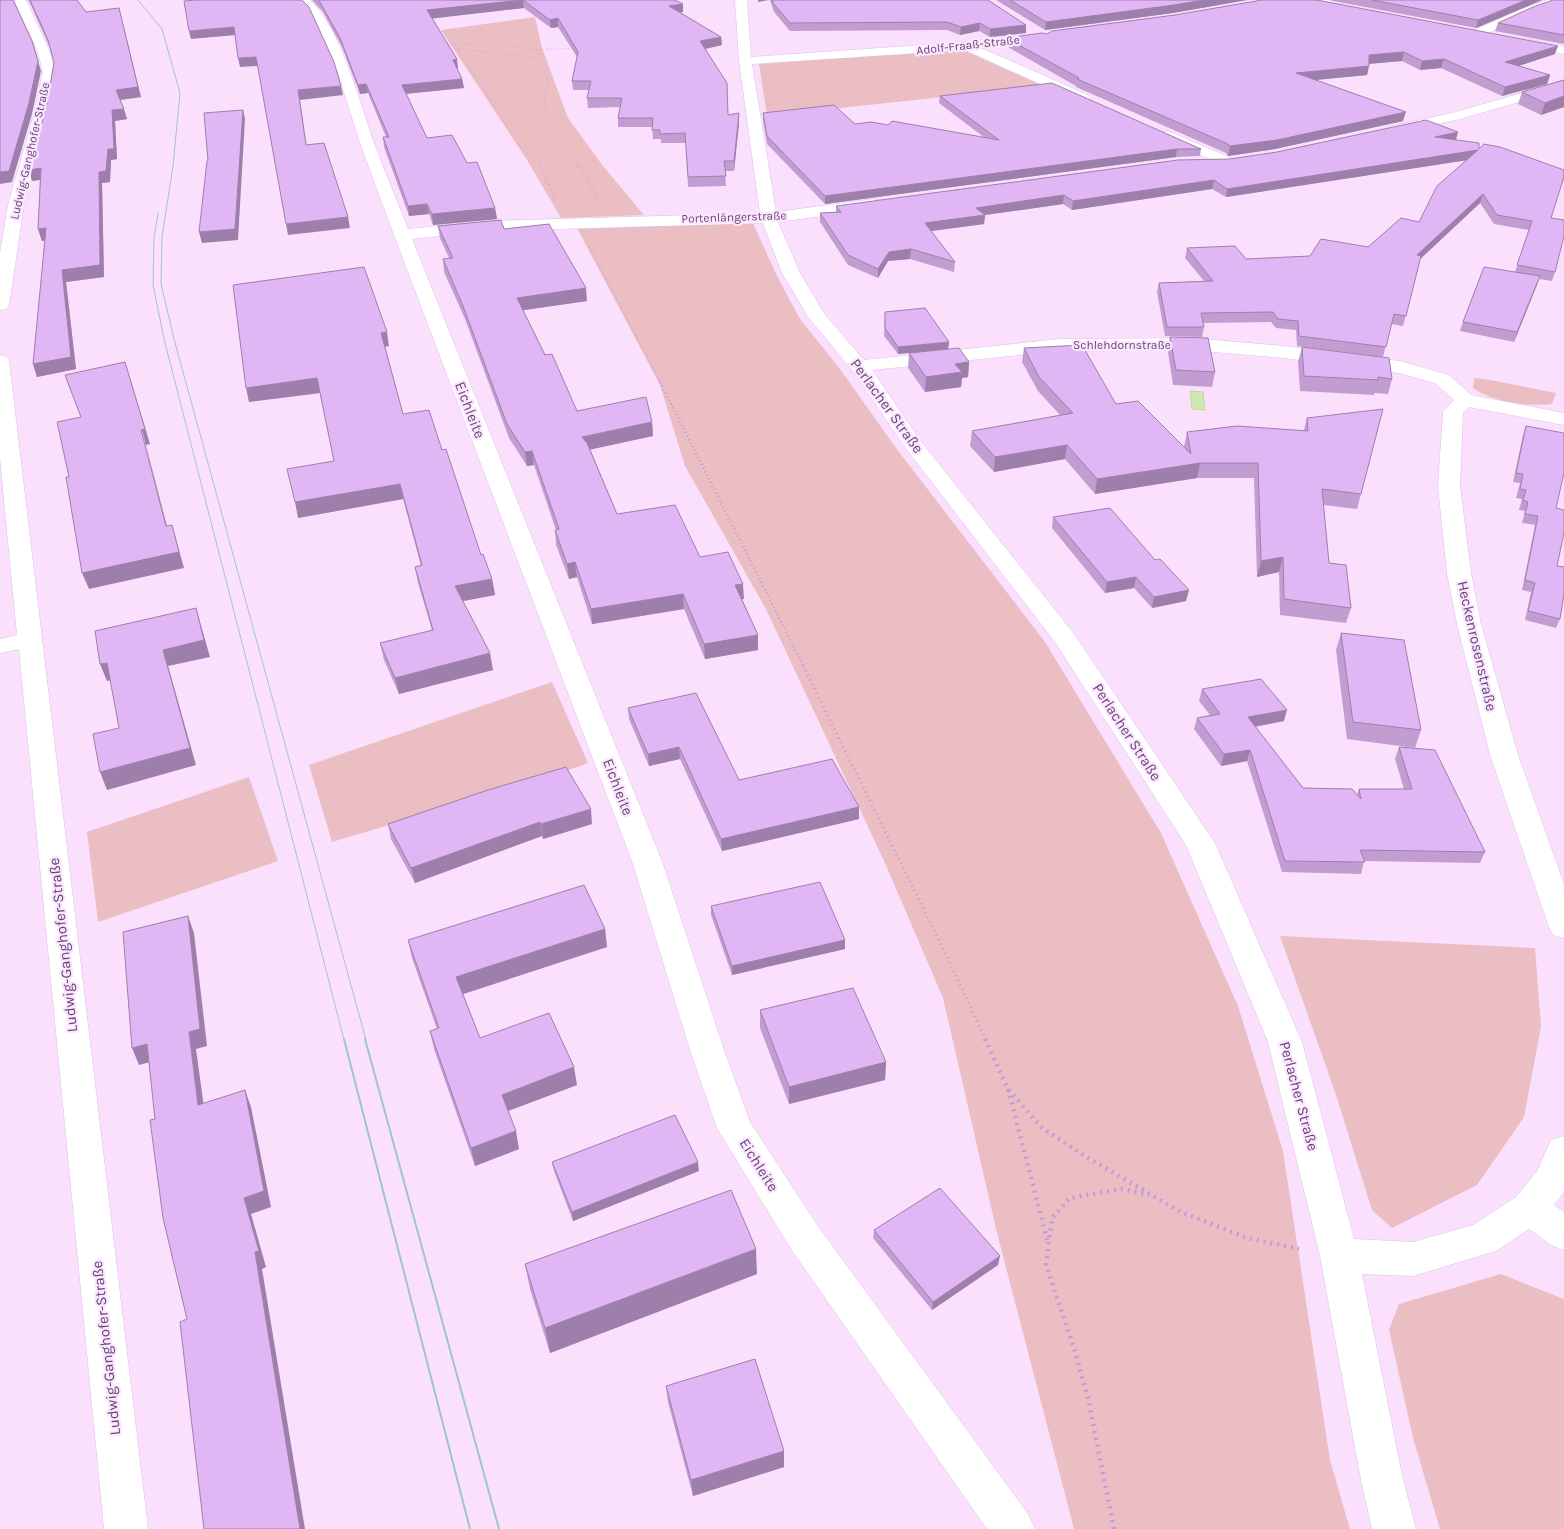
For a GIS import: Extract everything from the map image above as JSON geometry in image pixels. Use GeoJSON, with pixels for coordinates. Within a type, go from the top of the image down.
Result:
{"type":"FeatureCollection","features":[{"type":"Feature","properties":{"kind":"street","name":"Ludwig-Ganghofer-Straße"},"geometry":{"type":"LineString","coordinates":[[0,305],[16,205],[41,114],[49,71],[43,50],[14,3],[36,0]]}},
{"type":"Feature","properties":{"kind":"street","name":"Eichleite"},"geometry":{"type":"LineString","coordinates":[[304,0],[317,13],[343,70],[367,143],[402,235],[648,864],[707,1050],[735,1128],[804,1237],[1014,1529]]}},
{"type":"Feature","properties":{"kind":"street","name":"Perlacher Straße"},"geometry":{"type":"LineString","coordinates":[[741,0],[745,62],[769,218],[791,273],[818,318],[859,366],[915,447],[1065,639],[1200,843],[1285,1042],[1339,1256],[1382,1480],[1394,1529]]}},
{"type":"Feature","properties":{"kind":"street"},"geometry":{"type":"LineString","coordinates":[[1558,0],[1471,33],[1564,50]]}},
{"type":"Feature","properties":{"kind":"street"},"geometry":{"type":"LineString","coordinates":[[1307,1],[1329,4]]}},
{"type":"Feature","properties":{"kind":"street","name":"Adolf-Fraaß-Straße"},"geometry":{"type":"LineString","coordinates":[[745,62],[965,46],[1050,36],[1029,27]]}},
{"type":"Feature","properties":{"kind":"street"},"geometry":{"type":"LineString","coordinates":[[965,46],[1098,105]]}},
{"type":"Feature","properties":{"kind":"street"},"geometry":{"type":"LineString","coordinates":[[1381,132],[1455,116],[1564,85]]}},
{"type":"Feature","properties":{"kind":"street"},"geometry":{"type":"LineString","coordinates":[[1159,131],[1233,161],[1194,162]]}},
{"type":"Feature","properties":{"kind":"street","name":"Portenlängerstraße"},"geometry":{"type":"LineString","coordinates":[[402,235],[487,226],[769,218],[885,203]]}},
{"type":"Feature","properties":{"kind":"street"},"geometry":{"type":"LineString","coordinates":[[0,208],[16,205]]}},
{"type":"Feature","properties":{"kind":"street","name":"Schlehdornstraße"},"geometry":{"type":"LineString","coordinates":[[859,366],[1059,346],[1191,344],[1284,352],[1400,367],[1442,379],[1466,400]]}},
{"type":"Feature","properties":{"kind":"street","name":"Ludwig-Ganghofer-Straße"},"geometry":{"type":"LineString","coordinates":[[0,361],[15,643],[126,1529]]}},
{"type":"Feature","properties":{"kind":"street"},"geometry":{"type":"LineString","coordinates":[[1466,400],[1564,419]]}},
{"type":"Feature","properties":{"kind":"street","name":"Heckenrosenstraße"},"geometry":{"type":"LineString","coordinates":[[1466,400],[1454,412],[1449,486],[1459,573],[1469,624],[1504,754],[1559,894],[1564,927]]}},
{"type":"Feature","properties":{"kind":"street"},"geometry":{"type":"LineString","coordinates":[[1339,1256],[1413,1260],[1483,1239],[1528,1209],[1551,1181],[1564,1151]]}},
{"type":"Feature","properties":{"kind":"street"},"geometry":{"type":"LineString","coordinates":[[1528,1209],[1564,1233]]}},
{"type":"Feature","properties":{"kind":"path"},"geometry":{"type":"LineString","coordinates":[[454,43],[523,151],[537,158],[566,223]]}},
{"type":"Feature","properties":{"kind":"path"},"geometry":{"type":"LineString","coordinates":[[444,44],[486,43],[538,50],[580,48]]}},
{"type":"Feature","properties":{"kind":"path"},"geometry":{"type":"LineString","coordinates":[[457,49],[540,58]]}},
{"type":"Feature","properties":{"kind":"path"},"geometry":{"type":"LineString","coordinates":[[538,50],[548,82],[544,96],[547,123],[585,174],[608,222]]}},
{"type":"Feature","properties":{"kind":"path"},"geometry":{"type":"LineString","coordinates":[[585,223],[587,242],[627,316],[942,944],[1008,1088],[1048,1246]]}},
{"type":"Feature","properties":{"kind":"path"},"geometry":{"type":"LineString","coordinates":[[1008,1088],[1041,1127],[1083,1155],[1181,1212],[1247,1238],[1339,1256]]}},
{"type":"Feature","properties":{"kind":"path"},"geometry":{"type":"LineString","coordinates":[[1114,1529],[1088,1398],[1074,1348],[1046,1265],[1048,1246],[1052,1218],[1070,1198],[1122,1189],[1154,1197]]}},
{"type":"Feature","properties":{"kind":"shaded area"},"geometry":{"type":"Polygon","coordinates":[[[535,17],[542,48],[568,118],[603,166],[644,215],[561,218],[527,160],[441,30],[535,17]]]}},
{"type":"Feature","properties":{"kind":"shaded area"},"geometry":{"type":"Polygon","coordinates":[[[961,49],[1043,86],[767,116],[759,64],[961,49]]]}},
{"type":"Feature","properties":{"kind":"shaded area"},"geometry":{"type":"Polygon","coordinates":[[[753,223],[776,274],[800,319],[840,369],[896,448],[1045,642],[1161,833],[1238,1006],[1283,1151],[1330,1460],[1350,1529],[1074,1529],[997,1233],[943,998],[885,863],[766,609],[685,466],[660,385],[577,228],[753,223]]]}},
{"type":"Feature","properties":{"kind":"shaded area"},"geometry":{"type":"Polygon","coordinates":[[[1474,378],[1556,393],[1552,404],[1533,405],[1500,400],[1473,388],[1474,378]]]}},
{"type":"Feature","properties":{"kind":"shaded area"},"geometry":{"type":"Polygon","coordinates":[[[1190,391],[1203,392],[1205,410],[1192,409],[1190,391]]]}},
{"type":"Feature","properties":{"kind":"shaded area"},"geometry":{"type":"Polygon","coordinates":[[[552,682],[588,763],[404,830],[399,822],[332,842],[309,765],[552,682]]]}},
{"type":"Feature","properties":{"kind":"shaded area"},"geometry":{"type":"Polygon","coordinates":[[[249,777],[278,861],[98,922],[87,832],[249,777]]]}},
{"type":"Feature","properties":{"kind":"shaded area"},"geometry":{"type":"Polygon","coordinates":[[[1280,936],[1535,948],[1541,1027],[1524,1117],[1477,1185],[1392,1228],[1372,1210],[1335,1092],[1280,936]]]}},
{"type":"Feature","properties":{"kind":"shaded area"},"geometry":{"type":"Polygon","coordinates":[[[1501,1274],[1564,1299],[1564,1529],[1440,1529],[1413,1438],[1389,1330],[1399,1304],[1501,1274]]]}},
{"type":"Feature","properties":{"kind":"building"},"geometry":{"type":"Polygon","coordinates":[[[0,0],[13,0],[32,41],[38,61],[29,103],[9,171],[0,172],[0,0]]]}},
{"type":"Feature","properties":{"kind":"building"},"geometry":{"type":"Polygon","coordinates":[[[30,0],[77,0],[86,12],[119,8],[138,87],[116,90],[124,109],[112,110],[114,149],[108,149],[106,171],[99,172],[100,265],[62,270],[71,357],[33,364],[46,228],[38,229],[41,168],[29,170],[47,104],[54,62],[48,40],[30,0]]]}},
{"type":"Feature","properties":{"kind":"building"},"geometry":{"type":"Polygon","coordinates":[[[302,0],[309,7],[334,62],[341,86],[298,90],[306,145],[324,143],[348,217],[286,224],[256,57],[238,58],[234,27],[189,31],[184,1],[302,0]]]}},
{"type":"Feature","properties":{"kind":"building"},"geometry":{"type":"Polygon","coordinates":[[[318,0],[523,0],[427,10],[457,59],[453,60],[462,79],[402,85],[427,138],[452,135],[467,163],[477,162],[495,208],[432,214],[427,204],[408,206],[383,137],[389,137],[366,84],[358,85],[340,38],[318,0]]]}},
{"type":"Feature","properties":{"kind":"building"},"geometry":{"type":"Polygon","coordinates":[[[523,0],[675,0],[683,4],[669,6],[721,37],[700,41],[727,83],[728,115],[739,113],[734,161],[724,161],[726,176],[688,177],[685,133],[660,134],[660,130],[652,130],[653,118],[618,118],[622,98],[587,98],[591,81],[572,81],[578,52],[558,18],[550,20],[523,0]]]}},
{"type":"Feature","properties":{"kind":"building"},"geometry":{"type":"Polygon","coordinates":[[[772,0],[988,0],[1026,25],[990,29],[980,23],[961,27],[947,22],[790,23],[772,0]]]}},
{"type":"Feature","properties":{"kind":"building"},"geometry":{"type":"Polygon","coordinates":[[[1010,0],[1204,0],[1046,22],[1010,0]]]}},
{"type":"Feature","properties":{"kind":"building"},"geometry":{"type":"Polygon","coordinates":[[[1262,0],[1317,0],[1558,46],[1505,62],[1550,75],[1505,87],[1444,59],[1422,61],[1404,52],[1369,55],[1369,66],[1296,73],[1406,112],[1277,140],[1230,146],[1077,79],[1079,78],[1006,38],[1047,34],[1052,31],[1175,15],[1262,0]]]}},
{"type":"Feature","properties":{"kind":"building"},"geometry":{"type":"Polygon","coordinates":[[[1372,0],[1526,0],[1478,20],[1372,0]]]}},
{"type":"Feature","properties":{"kind":"building"},"geometry":{"type":"Polygon","coordinates":[[[1553,0],[1564,0],[1564,35],[1498,23],[1533,7],[1553,0]]]}},
{"type":"Feature","properties":{"kind":"building"},"geometry":{"type":"Polygon","coordinates":[[[1564,80],[1564,96],[1545,103],[1522,92],[1564,80]]]}},
{"type":"Feature","properties":{"kind":"building"},"geometry":{"type":"Polygon","coordinates":[[[1052,83],[1201,149],[1177,149],[825,196],[767,136],[763,113],[834,105],[855,124],[871,122],[888,125],[892,121],[999,140],[940,96],[1052,83]]]}},
{"type":"Feature","properties":{"kind":"building"},"geometry":{"type":"Polygon","coordinates":[[[243,110],[235,229],[199,232],[208,161],[204,113],[243,110]]]}},
{"type":"Feature","properties":{"kind":"building"},"geometry":{"type":"Polygon","coordinates":[[[1426,120],[1458,132],[1435,137],[1479,143],[1479,149],[1484,144],[1500,147],[1564,170],[1564,177],[1551,218],[1564,220],[1564,236],[1555,272],[1517,265],[1532,221],[1497,215],[1483,194],[1417,255],[1421,256],[1406,316],[1394,314],[1386,347],[1299,336],[1298,321],[1278,319],[1273,312],[1201,313],[1204,327],[1167,327],[1159,283],[1213,281],[1187,248],[1235,246],[1246,259],[1310,256],[1321,239],[1368,247],[1401,218],[1419,222],[1437,186],[1478,150],[1227,189],[1214,180],[1073,201],[1064,195],[976,208],[985,215],[925,223],[955,262],[911,249],[889,252],[878,269],[848,255],[820,213],[841,212],[836,206],[1178,160],[1230,159],[1277,152],[1426,120]]]}},
{"type":"Feature","properties":{"kind":"building"},"geometry":{"type":"Polygon","coordinates":[[[501,220],[504,229],[549,224],[586,288],[517,298],[545,355],[552,354],[577,411],[646,397],[652,422],[582,437],[587,443],[617,514],[675,505],[700,557],[728,552],[743,584],[735,585],[758,635],[704,644],[683,594],[591,609],[575,562],[567,564],[555,530],[559,529],[532,451],[525,452],[507,424],[463,306],[443,259],[453,258],[438,226],[501,220]]]}},
{"type":"Feature","properties":{"kind":"building"},"geometry":{"type":"Polygon","coordinates":[[[364,267],[387,332],[381,333],[403,414],[429,410],[442,450],[446,449],[481,555],[483,554],[492,579],[455,586],[490,653],[395,678],[380,643],[433,630],[415,567],[422,565],[400,484],[295,502],[287,469],[334,461],[317,378],[246,388],[233,285],[364,267]]]}},
{"type":"Feature","properties":{"kind":"building"},"geometry":{"type":"Polygon","coordinates":[[[1484,267],[1540,276],[1517,332],[1463,322],[1484,267]]]}},
{"type":"Feature","properties":{"kind":"building"},"geometry":{"type":"Polygon","coordinates":[[[925,308],[949,342],[898,347],[885,328],[885,312],[925,308]]]}},
{"type":"Feature","properties":{"kind":"building"},"geometry":{"type":"Polygon","coordinates":[[[1170,337],[1208,338],[1215,372],[1176,370],[1170,337]]]}},
{"type":"Feature","properties":{"kind":"building"},"geometry":{"type":"Polygon","coordinates":[[[1082,345],[1116,404],[1138,401],[1191,454],[1187,432],[1237,426],[1308,431],[1307,418],[1383,409],[1361,494],[1322,489],[1329,563],[1346,565],[1351,608],[1284,599],[1283,557],[1261,561],[1258,463],[1200,463],[1097,479],[1067,445],[995,457],[972,431],[1073,413],[1039,377],[1024,348],[1082,345]]]}},
{"type":"Feature","properties":{"kind":"building"},"geometry":{"type":"Polygon","coordinates":[[[1302,347],[1389,358],[1392,379],[1378,377],[1378,380],[1304,376],[1302,347]]]}},
{"type":"Feature","properties":{"kind":"building"},"geometry":{"type":"Polygon","coordinates":[[[959,348],[969,362],[955,364],[962,372],[926,377],[909,353],[959,348]]]}},
{"type":"Feature","properties":{"kind":"building"},"geometry":{"type":"Polygon","coordinates":[[[125,362],[145,429],[141,430],[166,526],[172,525],[179,552],[82,573],[66,477],[69,477],[57,422],[81,417],[65,375],[125,362]]]}},
{"type":"Feature","properties":{"kind":"building"},"geometry":{"type":"Polygon","coordinates":[[[1526,426],[1564,433],[1564,473],[1556,508],[1564,510],[1564,533],[1557,566],[1564,567],[1564,594],[1560,619],[1528,611],[1535,583],[1525,580],[1538,516],[1525,514],[1528,502],[1523,500],[1526,490],[1520,489],[1523,474],[1516,473],[1526,426]]]}},
{"type":"Feature","properties":{"kind":"building"},"geometry":{"type":"Polygon","coordinates":[[[1110,508],[1155,560],[1160,559],[1189,590],[1154,597],[1136,577],[1107,582],[1053,517],[1110,508]]]}},
{"type":"Feature","properties":{"kind":"building"},"geometry":{"type":"Polygon","coordinates":[[[196,608],[204,640],[163,650],[190,748],[100,772],[93,734],[119,728],[107,663],[100,664],[95,631],[196,608]]]}},
{"type":"Feature","properties":{"kind":"building"},"geometry":{"type":"Polygon","coordinates":[[[1341,633],[1404,640],[1421,730],[1353,722],[1341,633]]]}},
{"type":"Feature","properties":{"kind":"building"},"geometry":{"type":"Polygon","coordinates":[[[1261,679],[1287,710],[1248,717],[1303,788],[1352,789],[1361,799],[1359,789],[1412,789],[1399,747],[1435,750],[1485,852],[1360,850],[1365,862],[1285,861],[1250,750],[1224,754],[1197,718],[1220,714],[1202,689],[1261,679]]]}},
{"type":"Feature","properties":{"kind":"building"},"geometry":{"type":"Polygon","coordinates":[[[696,693],[739,780],[832,759],[859,807],[721,839],[679,747],[648,754],[628,708],[696,693]]]}},
{"type":"Feature","properties":{"kind":"building"},"geometry":{"type":"Polygon","coordinates":[[[566,767],[591,809],[541,824],[540,822],[411,868],[388,824],[488,790],[566,767]]]}},
{"type":"Feature","properties":{"kind":"building"},"geometry":{"type":"Polygon","coordinates":[[[820,882],[845,940],[732,966],[711,906],[820,882]]]}},
{"type":"Feature","properties":{"kind":"building"},"geometry":{"type":"Polygon","coordinates":[[[584,885],[605,929],[456,977],[480,1038],[549,1013],[574,1067],[502,1095],[516,1131],[471,1148],[430,1031],[439,1028],[408,940],[584,885]]]}},
{"type":"Feature","properties":{"kind":"building"},"geometry":{"type":"Polygon","coordinates":[[[188,916],[200,1029],[189,1032],[198,1105],[245,1090],[264,1191],[244,1198],[259,1251],[255,1252],[300,1529],[204,1529],[180,1322],[187,1319],[163,1218],[150,1120],[155,1119],[147,1044],[132,1048],[123,932],[188,916]]]}},
{"type":"Feature","properties":{"kind":"building"},"geometry":{"type":"Polygon","coordinates":[[[853,988],[886,1062],[789,1087],[760,1010],[853,988]]]}},
{"type":"Feature","properties":{"kind":"building"},"geometry":{"type":"Polygon","coordinates":[[[675,1115],[698,1162],[572,1212],[552,1162],[675,1115]]]}},
{"type":"Feature","properties":{"kind":"building"},"geometry":{"type":"Polygon","coordinates":[[[940,1188],[1000,1256],[933,1302],[874,1230],[940,1188]]]}},
{"type":"Feature","properties":{"kind":"building"},"geometry":{"type":"Polygon","coordinates":[[[731,1190],[756,1249],[545,1328],[525,1264],[731,1190]]]}},
{"type":"Feature","properties":{"kind":"building"},"geometry":{"type":"Polygon","coordinates":[[[755,1359],[784,1451],[691,1480],[666,1386],[755,1359]]]}},
{"type":"Feature","properties":{"kind":"tram line"},"geometry":{"type":"LineString","coordinates":[[138,0],[162,29],[180,93],[173,166],[162,237],[161,284],[174,339],[366,1040]]}},
{"type":"Feature","properties":{"kind":"tram line"},"geometry":{"type":"LineString","coordinates":[[158,213],[154,238],[153,285],[164,339],[344,1040]]}},
{"type":"Feature","properties":{"kind":"tram line"},"geometry":{"type":"LineString","coordinates":[[344,1039],[470,1529]]}},
{"type":"Feature","properties":{"kind":"tram line"},"geometry":{"type":"LineString","coordinates":[[365,1039],[499,1529]]}}]}
